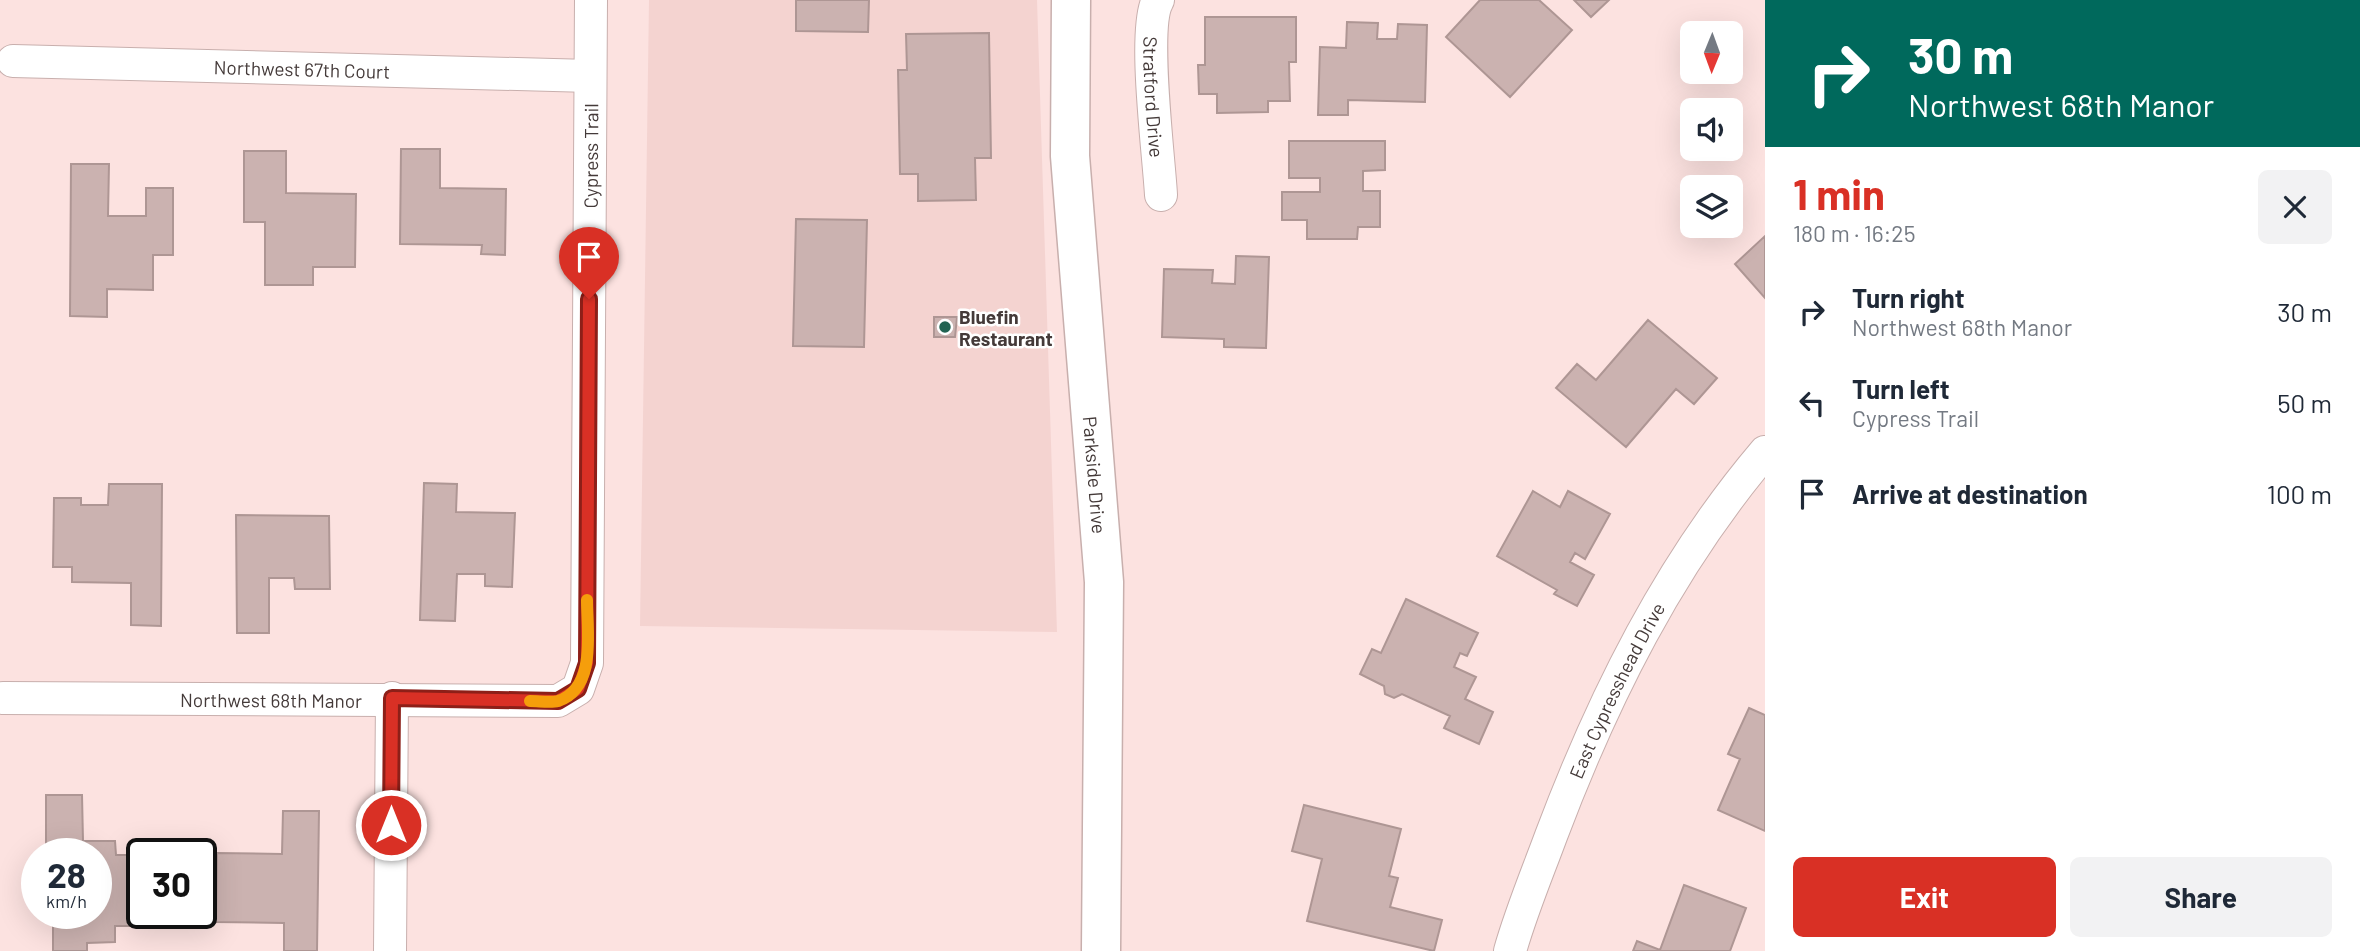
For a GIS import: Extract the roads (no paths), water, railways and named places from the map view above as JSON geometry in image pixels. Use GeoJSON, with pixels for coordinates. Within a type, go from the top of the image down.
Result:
{"type":"FeatureCollection","features":[{"type":"Feature","properties":{"kind":"street","name":"Cypress Trail"},"geometry":{"type":"LineString","coordinates":[[578,689],[587,663],[590,0]]}},
{"type":"Feature","properties":{"kind":"street","name":"Parkside Drive"},"geometry":{"type":"LineString","coordinates":[[1071,0],[1070,156],[1104,582],[1101,951]]}},
{"type":"Feature","properties":{"kind":"street","name":"Stratford Drive"},"geometry":{"type":"LineString","coordinates":[[1158,0],[1154,7],[1151,38],[1161,195]]}},
{"type":"Feature","properties":{"kind":"street","name":"Northwest 67th Court"},"geometry":{"type":"LineString","coordinates":[[13,61],[590,76]]}},
{"type":"Feature","properties":{"kind":"street","name":"East Cypresshead Drive"},"geometry":{"type":"LineString","coordinates":[[1510,951],[1559,814],[1614,685],[1671,581],[1735,487],[1765,452]]}},
{"type":"Feature","properties":{"kind":"street","name":"Northwest 68th Manor"},"geometry":{"type":"LineString","coordinates":[[3,698],[392,698],[558,701],[578,689]]}},
{"type":"Feature","properties":{"kind":"street"},"geometry":{"type":"LineString","coordinates":[[390,951],[392,698]]}},
{"type":"Feature","properties":{"kind":"place","name":"Bluefin Restaurant"},"geometry":{"type":"Point","coordinates":[945,327]}}]}
